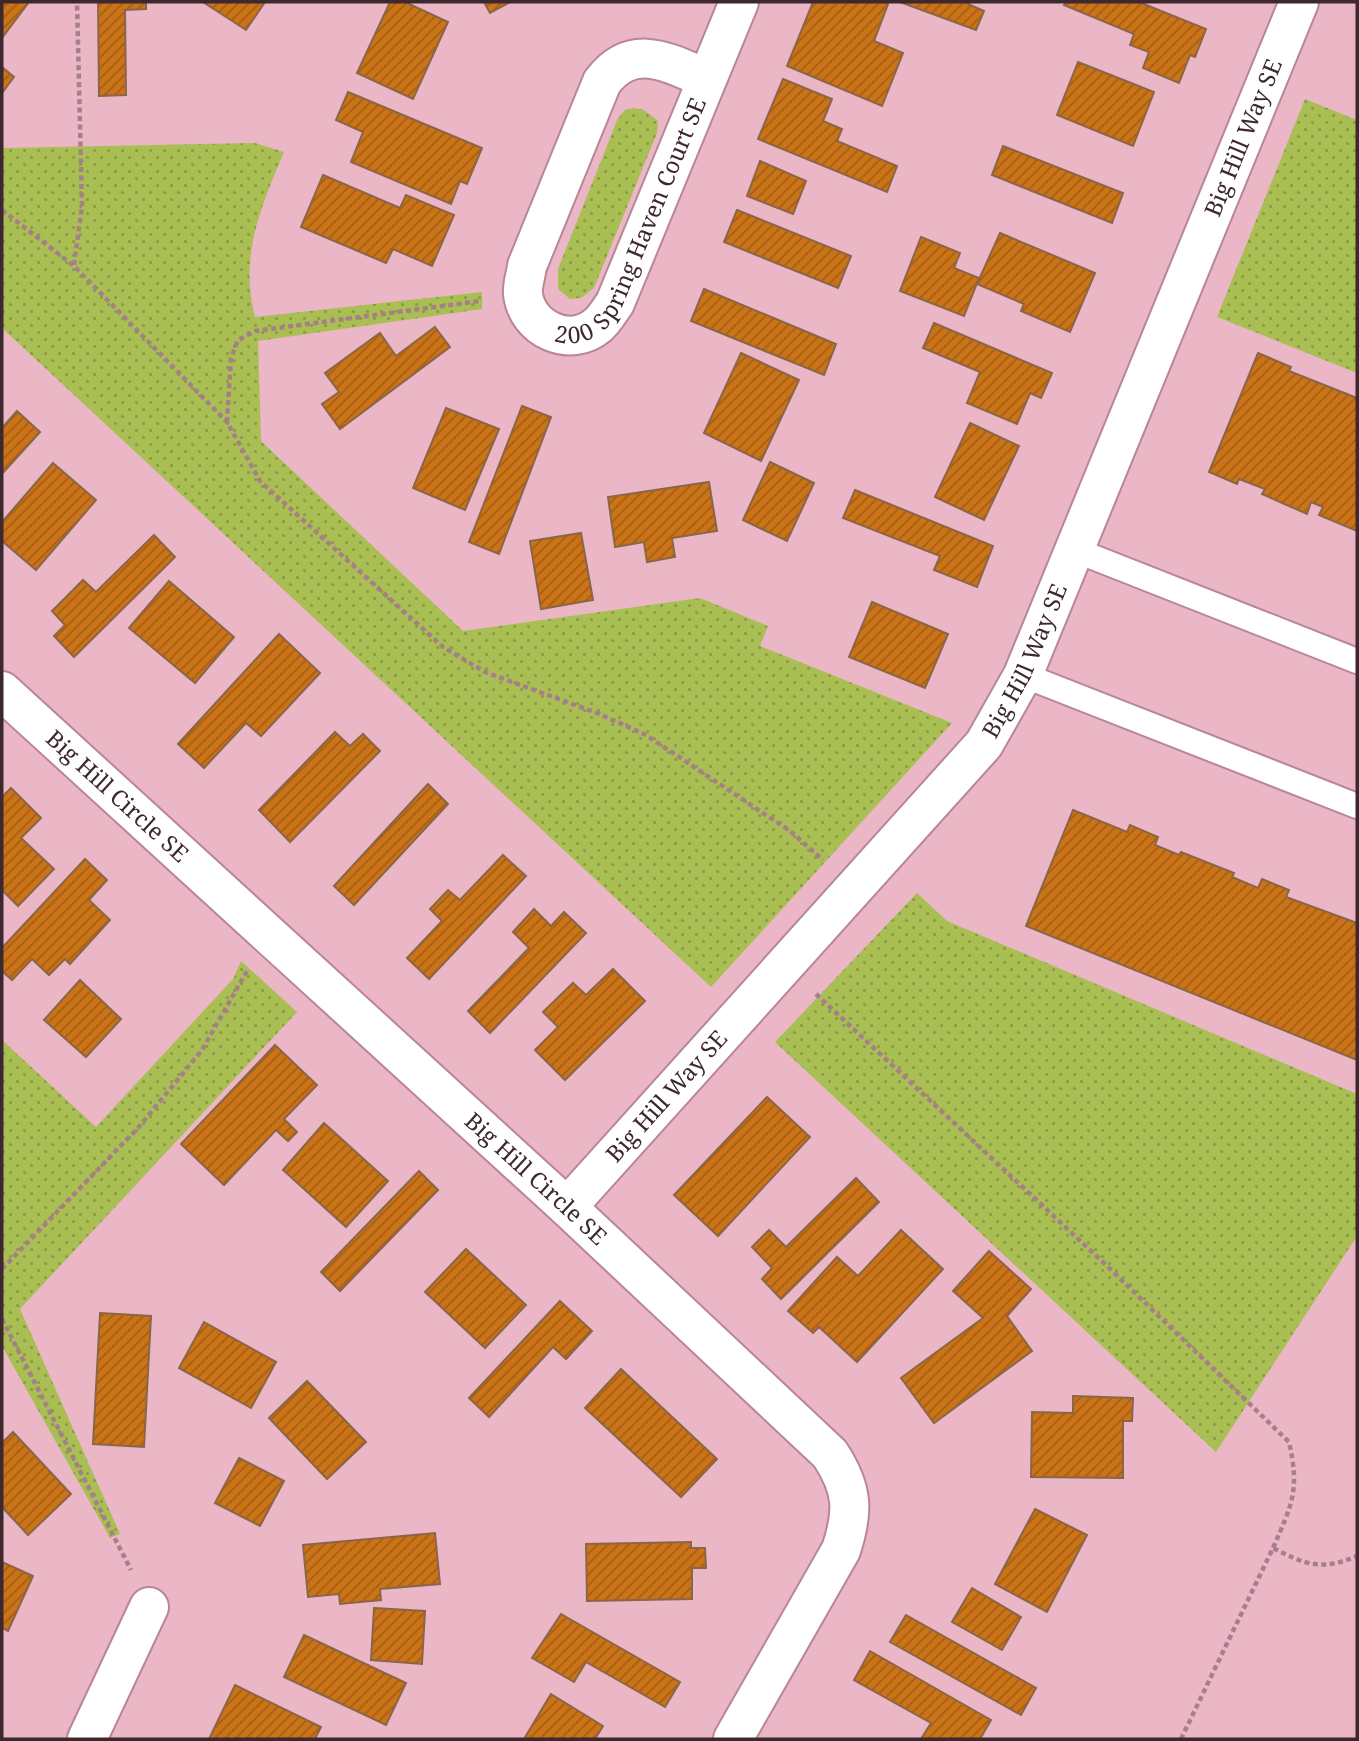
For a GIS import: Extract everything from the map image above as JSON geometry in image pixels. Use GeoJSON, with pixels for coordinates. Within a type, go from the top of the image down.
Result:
{"type":"FeatureCollection","features":[{"type":"Feature","properties":{"kind":"street","name":"200 Spring Haven Court SE"},"geometry":{"type":"LineString","coordinates":[[707,79],[660,59],[638,59],[613,68],[602,82],[527,266],[523,293],[530,314],[550,333],[574,336],[597,326],[615,303],[739,2]]}},
{"type":"Feature","properties":{"kind":"street","name":"Big Hill Way SE"},"geometry":{"type":"LineString","coordinates":[[567,1207],[984,744],[1023,675],[1298,2]]}},
{"type":"Feature","properties":{"kind":"street","name":"Big Hill Circle SE"},"geometry":{"type":"LineString","coordinates":[[2,691],[567,1207],[830,1454],[845,1478],[850,1502],[849,1527],[841,1550],[733,1739]]}},
{"type":"Feature","properties":{"kind":"street"},"geometry":{"type":"LineString","coordinates":[[87,1739],[149,1607]]}},
{"type":"Feature","properties":{"kind":"lane"},"geometry":{"type":"LineString","coordinates":[[1075,550],[1357,661]]}},
{"type":"Feature","properties":{"kind":"lane"},"geometry":{"type":"LineString","coordinates":[[1023,675],[1357,806]]}},
{"type":"Feature","properties":{"kind":"path"},"geometry":{"type":"LineString","coordinates":[[74,266],[82,206],[77,2]]}},
{"type":"Feature","properties":{"kind":"path"},"geometry":{"type":"LineString","coordinates":[[2,210],[74,266],[227,422],[260,481],[443,648],[485,672],[597,713],[646,735],[790,831],[856,888]]}},
{"type":"Feature","properties":{"kind":"path"},"geometry":{"type":"LineString","coordinates":[[227,422],[231,358],[238,340],[255,331],[523,293]]}},
{"type":"Feature","properties":{"kind":"path"},"geometry":{"type":"LineString","coordinates":[[2,1269],[138,1128],[202,1050],[268,934]]}},
{"type":"Feature","properties":{"kind":"path"},"geometry":{"type":"LineString","coordinates":[[786,966],[1095,1254],[1289,1442],[1294,1462],[1294,1499],[1181,1739]]}},
{"type":"Feature","properties":{"kind":"path"},"geometry":{"type":"LineString","coordinates":[[2,1319],[149,1607]]}},
{"type":"Feature","properties":{"kind":"path"},"geometry":{"type":"LineString","coordinates":[[1273,1548],[1311,1565],[1334,1566],[1357,1556]]}},
{"type":"Feature","properties":{"kind":"green space"},"geometry":{"type":"Polygon","coordinates":[[[1305,99],[1357,120],[1357,373],[1217,317],[1305,99]]]}},
{"type":"Feature","properties":{"kind":"green space"},"geometry":{"type":"Polygon","coordinates":[[[625,110],[644,110],[658,121],[657,133],[594,288],[581,298],[570,299],[558,289],[558,269],[618,118],[625,110]]]}},
{"type":"Feature","properties":{"kind":"green space"},"geometry":{"type":"Polygon","coordinates":[[[255,143],[284,152],[260,212],[251,252],[251,295],[255,317],[482,292],[482,309],[258,341],[261,441],[463,631],[700,598],[768,626],[760,646],[952,723],[711,987],[2,328],[2,148],[255,143]]]}},
{"type":"Feature","properties":{"kind":"green space"},"geometry":{"type":"Polygon","coordinates":[[[917,893],[947,921],[1357,1094],[1357,1236],[1216,1452],[775,1042],[917,893]]]}},
{"type":"Feature","properties":{"kind":"green space"},"geometry":{"type":"Polygon","coordinates":[[[241,961],[297,1012],[20,1309],[120,1534],[110,1538],[2,1346],[2,1040],[96,1127],[233,979],[241,961]]]}},
{"type":"Feature","properties":{"kind":"building"},"geometry":{"type":"Polygon","coordinates":[[[2,2],[29,2],[2,38],[2,2]]]}},
{"type":"Feature","properties":{"kind":"building"},"geometry":{"type":"Polygon","coordinates":[[[98,2],[146,2],[146,9],[125,10],[126,95],[99,96],[98,2]]]}},
{"type":"Feature","properties":{"kind":"building"},"geometry":{"type":"Polygon","coordinates":[[[203,2],[265,2],[246,30],[203,2]]]}},
{"type":"Feature","properties":{"kind":"building"},"geometry":{"type":"Polygon","coordinates":[[[390,2],[405,2],[448,22],[413,99],[357,73],[390,2]]]}},
{"type":"Feature","properties":{"kind":"building"},"geometry":{"type":"Polygon","coordinates":[[[484,2],[510,2],[490,13],[484,2]]]}},
{"type":"Feature","properties":{"kind":"building"},"geometry":{"type":"Polygon","coordinates":[[[813,2],[888,4],[874,41],[903,53],[882,106],[787,66],[813,2]]]}},
{"type":"Feature","properties":{"kind":"building"},"geometry":{"type":"Polygon","coordinates":[[[900,2],[969,2],[968,4],[984,11],[976,30],[900,2]]]}},
{"type":"Feature","properties":{"kind":"building"},"geometry":{"type":"Polygon","coordinates":[[[1066,2],[1139,2],[1206,29],[1195,57],[1190,55],[1179,83],[1143,68],[1149,52],[1130,45],[1134,34],[1064,5],[1066,2]]]}},
{"type":"Feature","properties":{"kind":"building"},"geometry":{"type":"Polygon","coordinates":[[[1078,62],[1154,92],[1133,146],[1057,115],[1078,62]]]}},
{"type":"Feature","properties":{"kind":"building"},"geometry":{"type":"Polygon","coordinates":[[[2,67],[14,77],[2,93],[2,67]]]}},
{"type":"Feature","properties":{"kind":"building"},"geometry":{"type":"Polygon","coordinates":[[[783,79],[832,99],[823,121],[842,129],[837,141],[897,166],[887,192],[758,139],[783,79]]]}},
{"type":"Feature","properties":{"kind":"building"},"geometry":{"type":"Polygon","coordinates":[[[348,92],[482,148],[467,184],[460,181],[451,204],[351,162],[363,132],[336,120],[348,92]]]}},
{"type":"Feature","properties":{"kind":"building"},"geometry":{"type":"Polygon","coordinates":[[[1003,146],[1123,193],[1112,223],[992,175],[1003,146]]]}},
{"type":"Feature","properties":{"kind":"building"},"geometry":{"type":"Polygon","coordinates":[[[760,161],[806,181],[793,214],[747,196],[760,161]]]}},
{"type":"Feature","properties":{"kind":"building"},"geometry":{"type":"Polygon","coordinates":[[[323,175],[400,208],[406,195],[454,215],[432,266],[393,249],[386,263],[301,227],[323,175]]]}},
{"type":"Feature","properties":{"kind":"building"},"geometry":{"type":"Polygon","coordinates":[[[737,210],[851,256],[838,288],[724,242],[737,210]]]}},
{"type":"Feature","properties":{"kind":"building"},"geometry":{"type":"Polygon","coordinates":[[[1000,233],[1095,273],[1070,332],[1021,311],[1024,304],[977,284],[1000,233]]]}},
{"type":"Feature","properties":{"kind":"building"},"geometry":{"type":"Polygon","coordinates":[[[921,237],[960,253],[954,268],[979,278],[964,316],[900,291],[921,237]]]}},
{"type":"Feature","properties":{"kind":"building"},"geometry":{"type":"Polygon","coordinates":[[[704,289],[836,344],[824,375],[691,321],[704,289]]]}},
{"type":"Feature","properties":{"kind":"building"},"geometry":{"type":"Polygon","coordinates":[[[934,323],[1052,373],[1041,398],[1030,393],[1017,424],[967,403],[980,372],[923,348],[934,323]]]}},
{"type":"Feature","properties":{"kind":"building"},"geometry":{"type":"Polygon","coordinates":[[[435,327],[450,347],[340,429],[322,404],[339,392],[325,373],[380,333],[396,356],[435,327]]]}},
{"type":"Feature","properties":{"kind":"building"},"geometry":{"type":"Polygon","coordinates":[[[741,353],[799,380],[761,461],[704,433],[741,353]]]}},
{"type":"Feature","properties":{"kind":"building"},"geometry":{"type":"Polygon","coordinates":[[[1258,353],[1291,367],[1289,371],[1357,398],[1357,531],[1319,515],[1323,507],[1311,502],[1307,514],[1262,494],[1265,489],[1239,479],[1237,484],[1209,472],[1258,353]]]}},
{"type":"Feature","properties":{"kind":"building"},"geometry":{"type":"Polygon","coordinates":[[[522,406],[551,417],[499,554],[469,542],[522,406]]]}},
{"type":"Feature","properties":{"kind":"building"},"geometry":{"type":"Polygon","coordinates":[[[446,408],[499,429],[465,510],[413,488],[446,408]]]}},
{"type":"Feature","properties":{"kind":"building"},"geometry":{"type":"Polygon","coordinates":[[[17,411],[40,432],[2,474],[2,428],[17,411]]]}},
{"type":"Feature","properties":{"kind":"building"},"geometry":{"type":"Polygon","coordinates":[[[970,423],[1019,446],[984,520],[935,497],[970,423]]]}},
{"type":"Feature","properties":{"kind":"building"},"geometry":{"type":"Polygon","coordinates":[[[770,462],[814,483],[787,541],[743,520],[770,462]]]}},
{"type":"Feature","properties":{"kind":"building"},"geometry":{"type":"Polygon","coordinates":[[[53,463],[96,500],[36,570],[2,541],[2,522],[53,463]]]}},
{"type":"Feature","properties":{"kind":"building"},"geometry":{"type":"Polygon","coordinates":[[[709,482],[717,531],[672,538],[675,557],[647,562],[644,542],[615,547],[608,497],[709,482]]]}},
{"type":"Feature","properties":{"kind":"building"},"geometry":{"type":"Polygon","coordinates":[[[855,490],[993,546],[977,587],[934,570],[940,556],[843,518],[855,490]]]}},
{"type":"Feature","properties":{"kind":"building"},"geometry":{"type":"Polygon","coordinates":[[[581,533],[593,600],[541,609],[530,541],[581,533]]]}},
{"type":"Feature","properties":{"kind":"building"},"geometry":{"type":"Polygon","coordinates":[[[154,535],[175,557],[74,657],[54,636],[65,625],[52,611],[83,580],[96,592],[154,535]]]}},
{"type":"Feature","properties":{"kind":"building"},"geometry":{"type":"Polygon","coordinates":[[[169,581],[234,637],[195,683],[129,628],[169,581]]]}},
{"type":"Feature","properties":{"kind":"building"},"geometry":{"type":"Polygon","coordinates":[[[872,602],[948,634],[925,688],[849,657],[872,602]]]}},
{"type":"Feature","properties":{"kind":"building"},"geometry":{"type":"Polygon","coordinates":[[[279,634],[320,673],[261,736],[246,723],[204,768],[178,744],[279,634]]]}},
{"type":"Feature","properties":{"kind":"building"},"geometry":{"type":"Polygon","coordinates":[[[335,732],[350,746],[363,734],[380,751],[290,842],[259,810],[335,732]]]}},
{"type":"Feature","properties":{"kind":"building"},"geometry":{"type":"Polygon","coordinates":[[[428,784],[448,804],[354,905],[334,886],[428,784]]]}},
{"type":"Feature","properties":{"kind":"building"},"geometry":{"type":"Polygon","coordinates":[[[11,788],[41,818],[21,838],[54,869],[18,906],[2,890],[2,797],[11,788]]]}},
{"type":"Feature","properties":{"kind":"building"},"geometry":{"type":"Polygon","coordinates":[[[1073,810],[1127,832],[1130,825],[1158,837],[1155,845],[1234,873],[1232,877],[1258,888],[1262,879],[1289,890],[1286,897],[1357,923],[1357,1060],[1026,926],[1073,810]]]}},
{"type":"Feature","properties":{"kind":"building"},"geometry":{"type":"Polygon","coordinates":[[[503,855],[526,876],[429,979],[407,958],[442,921],[430,909],[448,890],[460,900],[503,855]]]}},
{"type":"Feature","properties":{"kind":"building"},"geometry":{"type":"Polygon","coordinates":[[[85,859],[107,880],[89,900],[110,920],[70,964],[65,959],[49,975],[32,959],[12,980],[2,971],[2,948],[85,859]]]}},
{"type":"Feature","properties":{"kind":"building"},"geometry":{"type":"Polygon","coordinates":[[[534,909],[551,926],[564,912],[586,933],[490,1033],[468,1011],[529,948],[513,932],[534,909]]]}},
{"type":"Feature","properties":{"kind":"building"},"geometry":{"type":"Polygon","coordinates":[[[613,969],[645,1001],[565,1080],[535,1050],[558,1027],[543,1012],[573,983],[586,995],[613,969]]]}},
{"type":"Feature","properties":{"kind":"building"},"geometry":{"type":"Polygon","coordinates":[[[80,980],[121,1019],[86,1057],[44,1020],[80,980]]]}},
{"type":"Feature","properties":{"kind":"building"},"geometry":{"type":"Polygon","coordinates":[[[275,1045],[317,1085],[284,1119],[297,1132],[288,1141],[276,1130],[224,1185],[181,1144],[275,1045]]]}},
{"type":"Feature","properties":{"kind":"building"},"geometry":{"type":"Polygon","coordinates":[[[767,1097],[810,1137],[718,1236],[674,1195],[767,1097]]]}},
{"type":"Feature","properties":{"kind":"building"},"geometry":{"type":"Polygon","coordinates":[[[324,1123],[388,1181],[346,1227],[283,1170],[324,1123]]]}},
{"type":"Feature","properties":{"kind":"building"},"geometry":{"type":"Polygon","coordinates":[[[419,1171],[438,1190],[340,1291],[321,1272],[419,1171]]]}},
{"type":"Feature","properties":{"kind":"building"},"geometry":{"type":"Polygon","coordinates":[[[856,1178],[879,1202],[781,1299],[762,1279],[772,1268],[752,1247],[769,1230],[786,1247],[856,1178]]]}},
{"type":"Feature","properties":{"kind":"building"},"geometry":{"type":"Polygon","coordinates":[[[901,1230],[943,1269],[857,1362],[819,1327],[813,1333],[788,1311],[837,1257],[858,1276],[901,1230]]]}},
{"type":"Feature","properties":{"kind":"building"},"geometry":{"type":"Polygon","coordinates":[[[466,1249],[526,1305],[485,1348],[425,1292],[466,1249]]]}},
{"type":"Feature","properties":{"kind":"building"},"geometry":{"type":"Polygon","coordinates":[[[989,1251],[1031,1289],[1007,1316],[1032,1351],[934,1423],[901,1378],[983,1318],[953,1291],[989,1251]]]}},
{"type":"Feature","properties":{"kind":"building"},"geometry":{"type":"Polygon","coordinates":[[[560,1301],[592,1331],[566,1359],[553,1347],[489,1417],[469,1398],[560,1301]]]}},
{"type":"Feature","properties":{"kind":"building"},"geometry":{"type":"Polygon","coordinates":[[[100,1313],[151,1316],[144,1447],[93,1444],[100,1313]]]}},
{"type":"Feature","properties":{"kind":"building"},"geometry":{"type":"Polygon","coordinates":[[[204,1322],[276,1362],[251,1408],[179,1368],[204,1322]]]}},
{"type":"Feature","properties":{"kind":"building"},"geometry":{"type":"Polygon","coordinates":[[[621,1369],[717,1459],[681,1497],[585,1408],[621,1369]]]}},
{"type":"Feature","properties":{"kind":"building"},"geometry":{"type":"Polygon","coordinates":[[[307,1381],[366,1442],[327,1479],[269,1418],[307,1381]]]}},
{"type":"Feature","properties":{"kind":"building"},"geometry":{"type":"Polygon","coordinates":[[[1073,1396],[1133,1398],[1132,1421],[1123,1421],[1123,1478],[1031,1477],[1032,1412],[1073,1413],[1073,1396]]]}},
{"type":"Feature","properties":{"kind":"building"},"geometry":{"type":"Polygon","coordinates":[[[13,1432],[71,1494],[28,1535],[2,1507],[2,1443],[13,1432]]]}},
{"type":"Feature","properties":{"kind":"building"},"geometry":{"type":"Polygon","coordinates":[[[239,1458],[284,1481],[260,1526],[215,1503],[239,1458]]]}},
{"type":"Feature","properties":{"kind":"building"},"geometry":{"type":"Polygon","coordinates":[[[1035,1509],[1087,1535],[1047,1612],[995,1584],[1035,1509]]]}},
{"type":"Feature","properties":{"kind":"building"},"geometry":{"type":"Polygon","coordinates":[[[435,1533],[440,1584],[380,1589],[381,1600],[340,1604],[339,1594],[308,1597],[303,1545],[435,1533]]]}},
{"type":"Feature","properties":{"kind":"building"},"geometry":{"type":"Polygon","coordinates":[[[691,1542],[691,1548],[705,1548],[706,1568],[692,1568],[692,1599],[587,1601],[586,1544],[691,1542]]]}},
{"type":"Feature","properties":{"kind":"building"},"geometry":{"type":"Polygon","coordinates":[[[2,1562],[33,1576],[8,1631],[2,1628],[2,1562]]]}},
{"type":"Feature","properties":{"kind":"building"},"geometry":{"type":"Polygon","coordinates":[[[972,1588],[1021,1617],[1002,1650],[952,1622],[972,1588]]]}},
{"type":"Feature","properties":{"kind":"building"},"geometry":{"type":"Polygon","coordinates":[[[374,1608],[425,1611],[422,1664],[371,1660],[374,1608]]]}},
{"type":"Feature","properties":{"kind":"building"},"geometry":{"type":"Polygon","coordinates":[[[561,1614],[680,1682],[665,1707],[586,1662],[574,1682],[532,1658],[561,1614]]]}},
{"type":"Feature","properties":{"kind":"building"},"geometry":{"type":"Polygon","coordinates":[[[906,1615],[1036,1688],[1021,1715],[890,1642],[906,1615]]]}},
{"type":"Feature","properties":{"kind":"building"},"geometry":{"type":"Polygon","coordinates":[[[304,1635],[406,1683],[386,1725],[284,1677],[304,1635]]]}},
{"type":"Feature","properties":{"kind":"building"},"geometry":{"type":"Polygon","coordinates":[[[870,1651],[991,1720],[980,1739],[921,1739],[931,1723],[854,1680],[870,1651]]]}},
{"type":"Feature","properties":{"kind":"building"},"geometry":{"type":"Polygon","coordinates":[[[235,1685],[321,1727],[315,1739],[209,1739],[235,1685]]]}},
{"type":"Feature","properties":{"kind":"building"},"geometry":{"type":"Polygon","coordinates":[[[551,1694],[603,1726],[595,1739],[524,1739],[551,1694]]]}}]}
